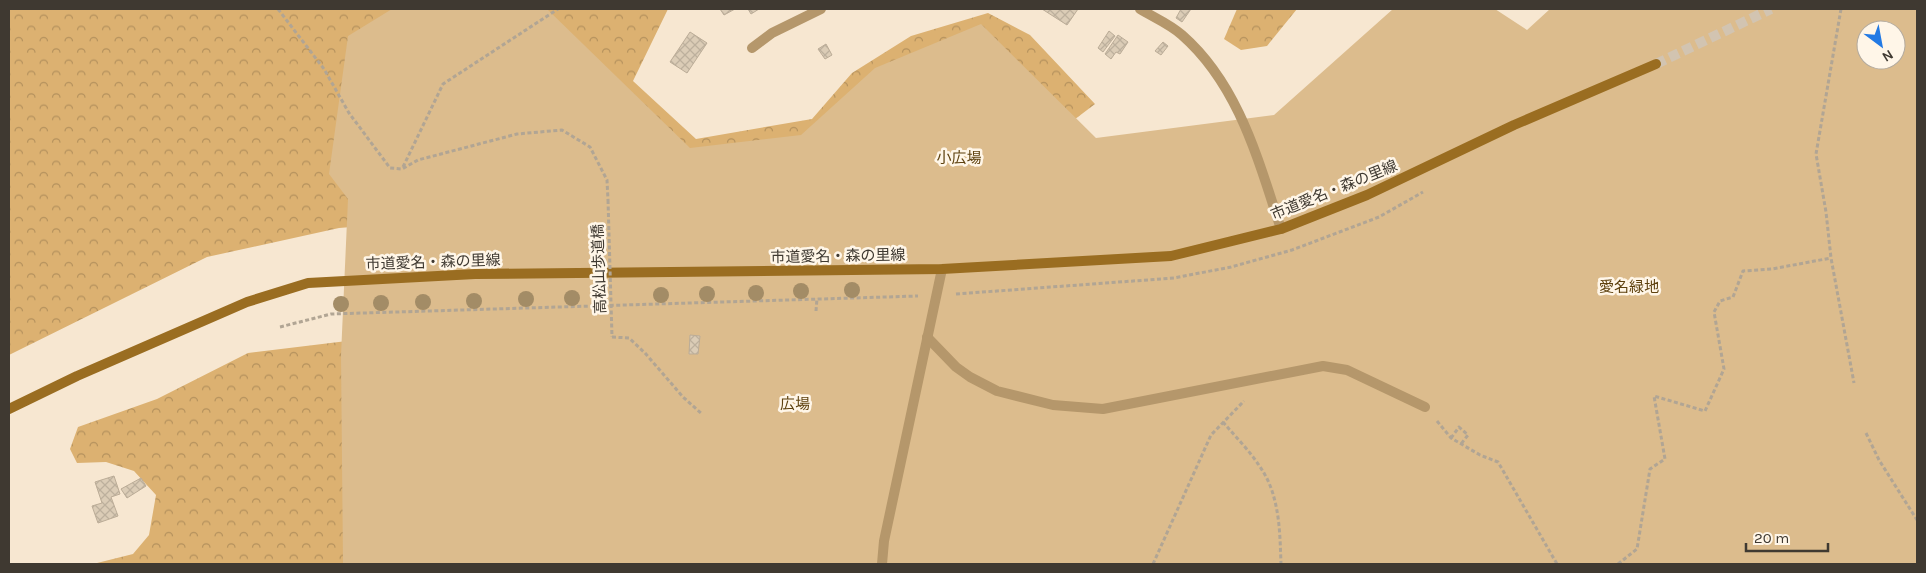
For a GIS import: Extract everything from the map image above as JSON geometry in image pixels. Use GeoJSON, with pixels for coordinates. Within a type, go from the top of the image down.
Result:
{"type":"FeatureCollection","features":[{"type":"Feature","properties":{"kind":"street"},"geometry":{"type":"LineString","coordinates":[[752,48],[772,33],[821,9]]}},
{"type":"Feature","properties":{"kind":"street"},"geometry":{"type":"LineString","coordinates":[[1140,9],[1182,34],[1216,72],[1246,126],[1282,229]]}},
{"type":"Feature","properties":{"kind":"street","name":"市道愛名・森の里線"},"geometry":{"type":"LineString","coordinates":[[9,409],[77,376],[247,302],[308,283],[475,274],[942,269],[1171,256],[1282,229],[1367,195],[1514,125],[1656,64]]}},
{"type":"Feature","properties":{"kind":"street"},"geometry":{"type":"LineString","coordinates":[[882,564],[884,541],[942,269]]}},
{"type":"Feature","properties":{"kind":"street"},"geometry":{"type":"LineString","coordinates":[[927,337],[956,367],[970,377],[997,391],[1053,405],[1103,409],[1322,366],[1347,370],[1426,407]]}},
{"type":"Feature","properties":{"kind":"path"},"geometry":{"type":"LineString","coordinates":[[278,9],[324,69],[349,113],[390,168],[402,168],[443,84],[558,9]]}},
{"type":"Feature","properties":{"kind":"path"},"geometry":{"type":"LineString","coordinates":[[1841,9],[1816,154],[1826,212],[1831,258],[1854,383]]}},
{"type":"Feature","properties":{"kind":"path","name":"高松山歩道橋"},"geometry":{"type":"LineString","coordinates":[[402,168],[418,160],[517,134],[562,130],[590,147],[607,180],[612,336],[629,338],[645,353],[683,397],[702,414]]}},
{"type":"Feature","properties":{"kind":"path"},"geometry":{"type":"LineString","coordinates":[[1618,564],[1637,548],[1650,469],[1665,459],[1654,396],[1705,411],[1724,369],[1714,312],[1720,301],[1733,297],[1743,271],[1772,269],[1831,258]]}},
{"type":"Feature","properties":{"kind":"path"},"geometry":{"type":"LineString","coordinates":[[816,311],[817,298]]}},
{"type":"Feature","properties":{"kind":"path"},"geometry":{"type":"LineString","coordinates":[[1153,564],[1211,435],[1267,377]]}},
{"type":"Feature","properties":{"kind":"path"},"geometry":{"type":"LineString","coordinates":[[1426,407],[1450,438],[1498,462],[1557,564]]}},
{"type":"Feature","properties":{"kind":"path"},"geometry":{"type":"LineString","coordinates":[[1223,422],[1251,455],[1271,486],[1280,521],[1281,564]]}},
{"type":"Feature","properties":{"kind":"path"},"geometry":{"type":"LineString","coordinates":[[1450,438],[1459,427],[1468,435],[1461,444]]}},
{"type":"Feature","properties":{"kind":"path"},"geometry":{"type":"LineString","coordinates":[[1866,433],[1879,460],[1917,520]]}},
{"type":"Feature","properties":{"kind":"green space"},"geometry":{"type":"Polygon","coordinates":[[[9,9],[668,9],[633,81],[696,139],[812,119],[852,73],[911,36],[988,13],[1030,35],[1095,104],[1062,129],[867,138],[549,211],[339,228],[207,257],[9,355],[9,9]]]}},
{"type":"Feature","properties":{"kind":"green space","name":"愛名緑地"},"geometry":{"type":"Polygon","coordinates":[[[392,9],[547,9],[690,148],[801,135],[875,68],[981,24],[1096,138],[1274,115],[1393,9],[1495,9],[1527,30],[1550,9],[1917,9],[1917,564],[343,564],[341,355],[348,199],[329,174],[348,36],[392,9]]]}},
{"type":"Feature","properties":{"kind":"green space"},"geometry":{"type":"Polygon","coordinates":[[[1237,9],[1297,9],[1267,46],[1241,50],[1224,39],[1237,9]]]}},
{"type":"Feature","properties":{"kind":"green space"},"geometry":{"type":"Polygon","coordinates":[[[347,341],[720,564],[93,564],[133,554],[149,535],[156,495],[134,471],[106,462],[77,463],[70,449],[78,427],[157,399],[248,353],[347,341]]]}},
{"type":"Feature","properties":{"kind":"building"},"geometry":{"type":"Polygon","coordinates":[[[720,9],[735,9],[724,15],[720,9]]]}},
{"type":"Feature","properties":{"kind":"building"},"geometry":{"type":"Polygon","coordinates":[[[748,9],[759,9],[751,14],[748,9]]]}},
{"type":"Feature","properties":{"kind":"building"},"geometry":{"type":"Polygon","coordinates":[[[1042,9],[1078,9],[1067,25],[1042,9]]]}},
{"type":"Feature","properties":{"kind":"building"},"geometry":{"type":"Polygon","coordinates":[[[1181,9],[1191,9],[1182,22],[1176,18],[1181,9]]]}},
{"type":"Feature","properties":{"kind":"building"},"geometry":{"type":"Polygon","coordinates":[[[1109,31],[1115,36],[1103,52],[1098,48],[1109,31]]]}},
{"type":"Feature","properties":{"kind":"building"},"geometry":{"type":"Polygon","coordinates":[[[690,32],[707,43],[687,73],[670,62],[690,32]]]}},
{"type":"Feature","properties":{"kind":"building"},"geometry":{"type":"Polygon","coordinates":[[[1118,35],[1128,42],[1120,54],[1116,52],[1111,59],[1105,54],[1118,35]]]}},
{"type":"Feature","properties":{"kind":"building"},"geometry":{"type":"Polygon","coordinates":[[[1163,42],[1168,46],[1161,55],[1155,51],[1163,42]]]}},
{"type":"Feature","properties":{"kind":"building"},"geometry":{"type":"Polygon","coordinates":[[[826,44],[832,55],[825,59],[818,49],[826,44]]]}},
{"type":"Feature","properties":{"kind":"building"},"geometry":{"type":"Polygon","coordinates":[[[690,335],[700,336],[698,354],[689,354],[690,335]]]}},
{"type":"Feature","properties":{"kind":"building"},"geometry":{"type":"Polygon","coordinates":[[[114,476],[120,494],[111,497],[118,516],[98,523],[92,506],[102,503],[95,482],[114,476]]]}},
{"type":"Feature","properties":{"kind":"building"},"geometry":{"type":"Polygon","coordinates":[[[141,478],[146,486],[127,498],[121,489],[141,478]]]}},
{"type":"Feature","properties":{"kind":"tunnel"},"geometry":{"type":"LineString","coordinates":[[1656,64],[1771,9]]}},
{"type":"Feature","properties":{"kind":"park label","name":"小広場"},"geometry":{"type":"Point","coordinates":[959,158]}},
{"type":"Feature","properties":{"kind":"park label","name":"広場"},"geometry":{"type":"Point","coordinates":[795,404]}}]}
